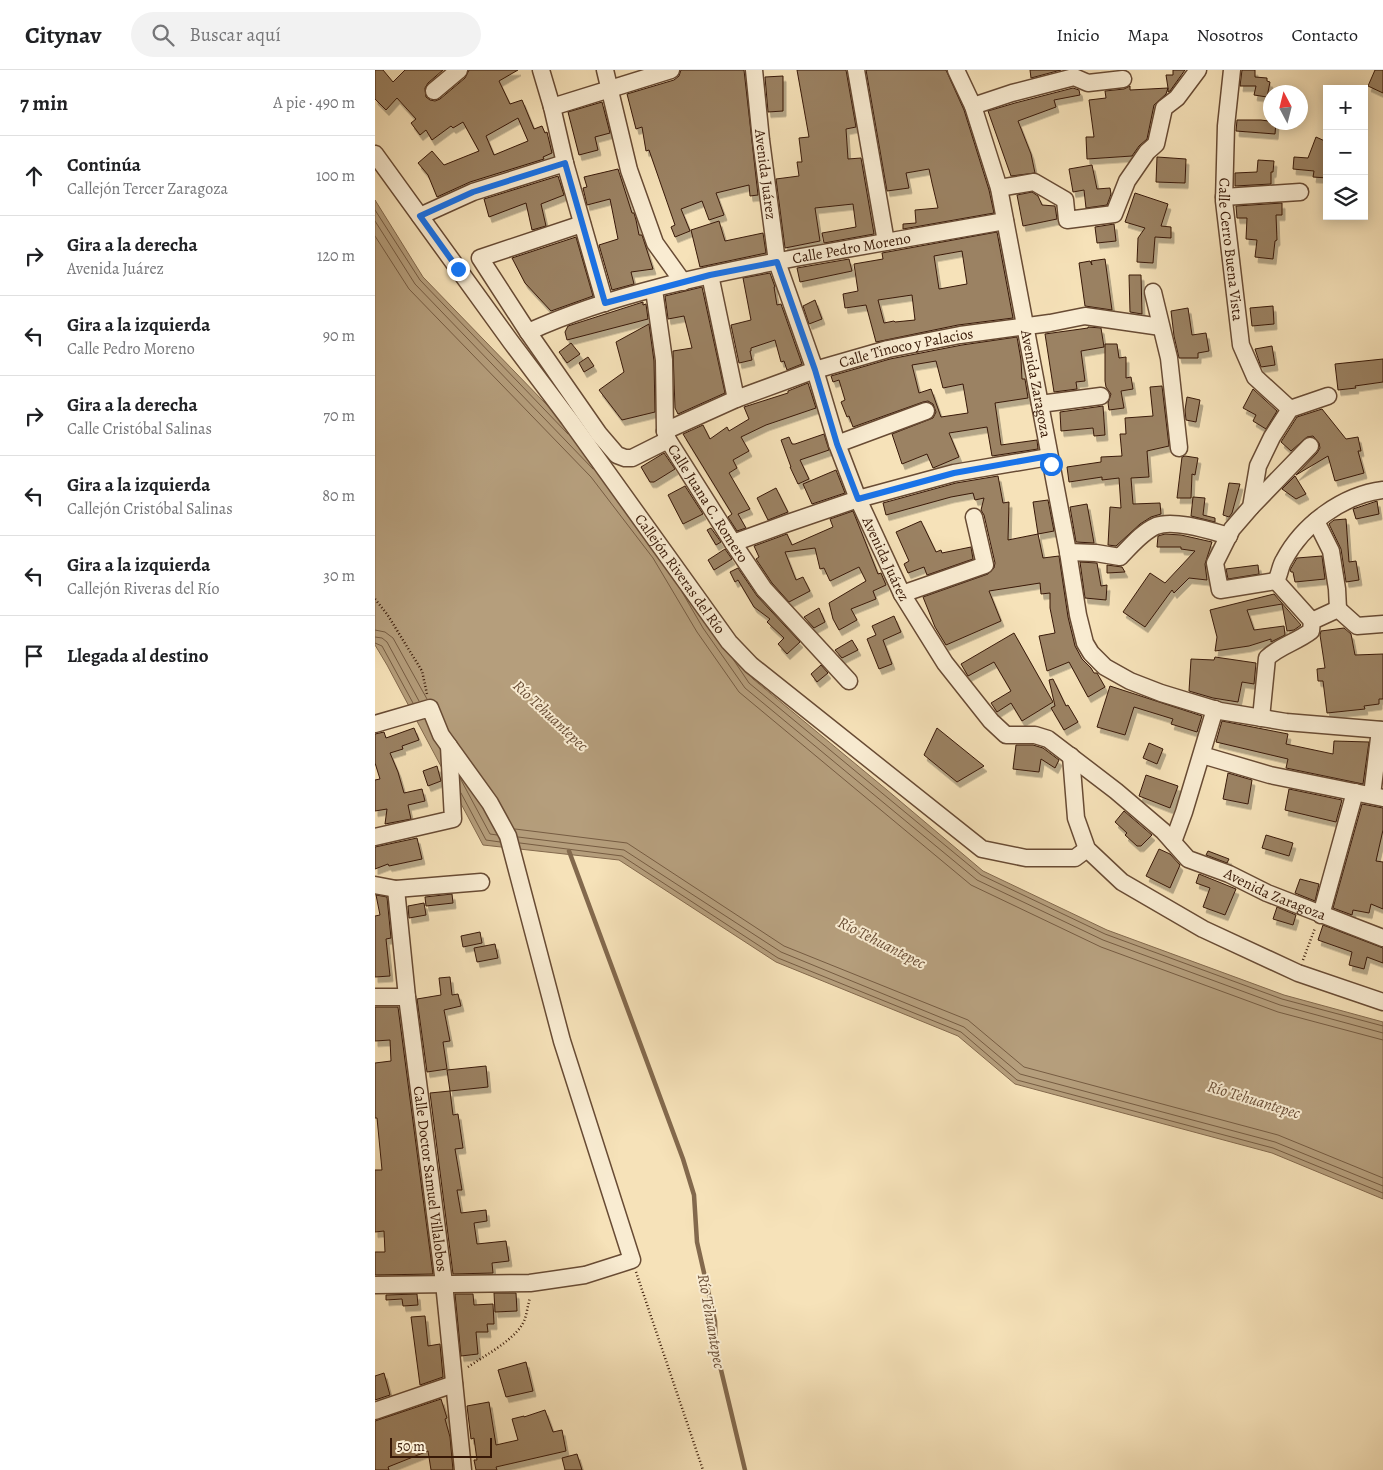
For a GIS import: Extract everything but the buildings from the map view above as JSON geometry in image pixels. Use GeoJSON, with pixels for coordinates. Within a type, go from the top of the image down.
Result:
{"type":"FeatureCollection","features":[{"type":"Feature","properties":{"kind":"street"},"geometry":{"type":"LineString","coordinates":[[541,70],[605,303]]}},
{"type":"Feature","properties":{"kind":"street"},"geometry":{"type":"LineString","coordinates":[[605,70],[629,170],[655,243],[683,282]]}},
{"type":"Feature","properties":{"kind":"street"},"geometry":{"type":"LineString","coordinates":[[552,107],[671,70]]}},
{"type":"Feature","properties":{"kind":"street","name":"Avenida Juárez"},"geometry":{"type":"LineString","coordinates":[[754,70],[777,262],[815,370],[837,444],[858,499],[902,594],[945,663],[996,726],[1006,735],[1035,735],[1048,739],[1117,791],[1173,842]]}},
{"type":"Feature","properties":{"kind":"street"},"geometry":{"type":"LineString","coordinates":[[856,70],[886,242]]}},
{"type":"Feature","properties":{"kind":"street","name":"Avenida Zaragoza"},"geometry":{"type":"LineString","coordinates":[[956,70],[973,106],[999,188],[1068,552],[1077,615],[1085,643],[1099,662],[1130,681],[1161,693],[1215,709],[1286,722],[1381,730]]}},
{"type":"Feature","properties":{"kind":"street"},"geometry":{"type":"LineString","coordinates":[[999,188],[1034,182],[1065,200],[1067,220],[1114,214],[1127,181],[1147,152],[1156,144],[1164,108],[1177,98],[1198,70]]}},
{"type":"Feature","properties":{"kind":"street","name":"Calle Cerro Buena Vista"},"geometry":{"type":"LineString","coordinates":[[1232,70],[1226,126],[1224,197],[1241,345],[1255,377],[1290,409]]}},
{"type":"Feature","properties":{"kind":"street"},"geometry":{"type":"LineString","coordinates":[[433,91],[451,72]]}},
{"type":"Feature","properties":{"kind":"street"},"geometry":{"type":"LineString","coordinates":[[973,106],[1012,93],[1074,77],[1088,83],[1123,79]]}},
{"type":"Feature","properties":{"kind":"street","name":"Callejón Riveras del Río"},"geometry":{"type":"LineString","coordinates":[[375,154],[729,642],[751,665],[982,849],[1026,858],[1075,858],[1087,849]]}},
{"type":"Feature","properties":{"kind":"street"},"geometry":{"type":"LineString","coordinates":[[420,216],[473,192],[565,163]]}},
{"type":"Feature","properties":{"kind":"street"},"geometry":{"type":"LineString","coordinates":[[1224,197],[1300,192]]}},
{"type":"Feature","properties":{"kind":"street","name":"Calle Pedro Moreno"},"geometry":{"type":"LineString","coordinates":[[528,332],[555,319],[605,303],[710,275],[1005,221]]}},
{"type":"Feature","properties":{"kind":"street","name":"Calle Tinoco y Palacios"},"geometry":{"type":"LineString","coordinates":[[582,224],[481,258],[528,332],[599,434],[617,455],[625,458],[633,458],[667,435],[736,399],[815,370],[888,349],[960,335],[1025,327],[1085,316],[1161,327]]}},
{"type":"Feature","properties":{"kind":"street"},"geometry":{"type":"LineString","coordinates":[[710,275],[736,399]]}},
{"type":"Feature","properties":{"kind":"street","name":"Calle Juana C. Romero"},"geometry":{"type":"LineString","coordinates":[[654,290],[664,360],[667,435],[733,543],[764,589],[849,681]]}},
{"type":"Feature","properties":{"kind":"street"},"geometry":{"type":"LineString","coordinates":[[1153,292],[1169,358],[1179,448]]}},
{"type":"Feature","properties":{"kind":"street"},"geometry":{"type":"LineString","coordinates":[[1039,404],[1101,396]]}},
{"type":"Feature","properties":{"kind":"street"},"geometry":{"type":"LineString","coordinates":[[1251,507],[1258,466],[1272,437],[1290,409],[1328,396]]}},
{"type":"Feature","properties":{"kind":"street"},"geometry":{"type":"LineString","coordinates":[[837,444],[926,411]]}},
{"type":"Feature","properties":{"kind":"street"},"geometry":{"type":"LineString","coordinates":[[1276,581],[1220,590],[1215,563],[1233,529],[1251,507],[1310,446]]}},
{"type":"Feature","properties":{"kind":"street"},"geometry":{"type":"LineString","coordinates":[[733,543],[788,522],[858,499],[954,473],[1049,456]]}},
{"type":"Feature","properties":{"kind":"street"},"geometry":{"type":"LineString","coordinates":[[1276,581],[1288,554],[1301,536],[1316,521],[1355,497],[1383,490]]}},
{"type":"Feature","properties":{"kind":"street"},"geometry":{"type":"LineString","coordinates":[[902,594],[985,565],[974,517]]}},
{"type":"Feature","properties":{"kind":"street"},"geometry":{"type":"LineString","coordinates":[[1316,521],[1331,551],[1338,609],[1357,626],[1383,624]]}},
{"type":"Feature","properties":{"kind":"street"},"geometry":{"type":"LineString","coordinates":[[1068,552],[1096,553],[1120,557],[1150,530],[1156,526],[1167,524],[1194,526],[1229,536]]}},
{"type":"Feature","properties":{"kind":"street"},"geometry":{"type":"LineString","coordinates":[[1261,718],[1267,658],[1273,652],[1304,637],[1311,631],[1312,621],[1276,581]]}},
{"type":"Feature","properties":{"kind":"street"},"geometry":{"type":"LineString","coordinates":[[1312,621],[1338,609]]}},
{"type":"Feature","properties":{"kind":"street"},"geometry":{"type":"LineString","coordinates":[[375,724],[430,708],[441,735],[490,803],[508,836],[562,1041],[632,1260],[585,1275],[530,1283],[375,1285]]}},
{"type":"Feature","properties":{"kind":"street"},"geometry":{"type":"LineString","coordinates":[[1173,842],[1185,812],[1215,709]]}},
{"type":"Feature","properties":{"kind":"street"},"geometry":{"type":"LineString","coordinates":[[1202,755],[1270,775],[1378,796],[1381,730]]}},
{"type":"Feature","properties":{"kind":"street"},"geometry":{"type":"LineString","coordinates":[[375,837],[453,819],[449,746]]}},
{"type":"Feature","properties":{"kind":"street"},"geometry":{"type":"LineString","coordinates":[[1071,756],[1075,818],[1087,849],[1122,882],[1203,930],[1298,973],[1383,1002]]}},
{"type":"Feature","properties":{"kind":"street"},"geometry":{"type":"LineString","coordinates":[[1321,914],[1355,792]]}},
{"type":"Feature","properties":{"kind":"street","name":"Avenida Zaragoza"},"geometry":{"type":"LineString","coordinates":[[1173,842],[1188,859],[1229,874],[1267,893],[1383,938]]}},
{"type":"Feature","properties":{"kind":"street"},"geometry":{"type":"LineString","coordinates":[[375,885],[396,889],[481,882]]}},
{"type":"Feature","properties":{"kind":"street","name":"Calle Doctor Samuel Villalobos"},"geometry":{"type":"LineString","coordinates":[[396,889],[407,997],[444,1283],[463,1470]]}},
{"type":"Feature","properties":{"kind":"street"},"geometry":{"type":"LineString","coordinates":[[375,997],[407,997]]}},
{"type":"Feature","properties":{"kind":"street"},"geometry":{"type":"LineString","coordinates":[[375,1411],[453,1380]]}},
{"type":"Feature","properties":{"kind":"path"},"geometry":{"type":"LineString","coordinates":[[375,599],[387,614],[422,670],[430,708]]}},
{"type":"Feature","properties":{"kind":"path"},"geometry":{"type":"LineString","coordinates":[[1298,973],[1321,914]]}},
{"type":"Feature","properties":{"kind":"path"},"geometry":{"type":"LineString","coordinates":[[632,1260],[703,1470]]}},
{"type":"Feature","properties":{"kind":"path"},"geometry":{"type":"LineString","coordinates":[[453,1380],[501,1345],[521,1326],[533,1290],[539,1282]]}},
{"type":"Feature","properties":{"kind":"water"},"geometry":{"type":"Polygon","coordinates":[[[375,200],[423,277],[605,465],[753,679],[983,871],[1107,930],[1284,995],[1383,1022],[1383,1199],[1272,1153],[1015,1084],[958,1036],[776,962],[619,860],[483,845],[375,645],[375,200]]]}},
{"type":"Feature","properties":{"kind":"waterway","name":"Río Tehuantepec"},"geometry":{"type":"LineString","coordinates":[[569,851],[683,1159],[694,1195],[697,1242],[715,1321],[716,1349],[745,1470]]}},
{"type":"Feature","properties":{"kind":"route"},"geometry":{"type":"LineString","coordinates":[[458,269],[420,216],[473,192],[565,163],[605,303],[710,275],[777,262],[794,315],[815,370],[837,444],[858,499],[954,473],[1049,456],[1051,464]]}}]}
